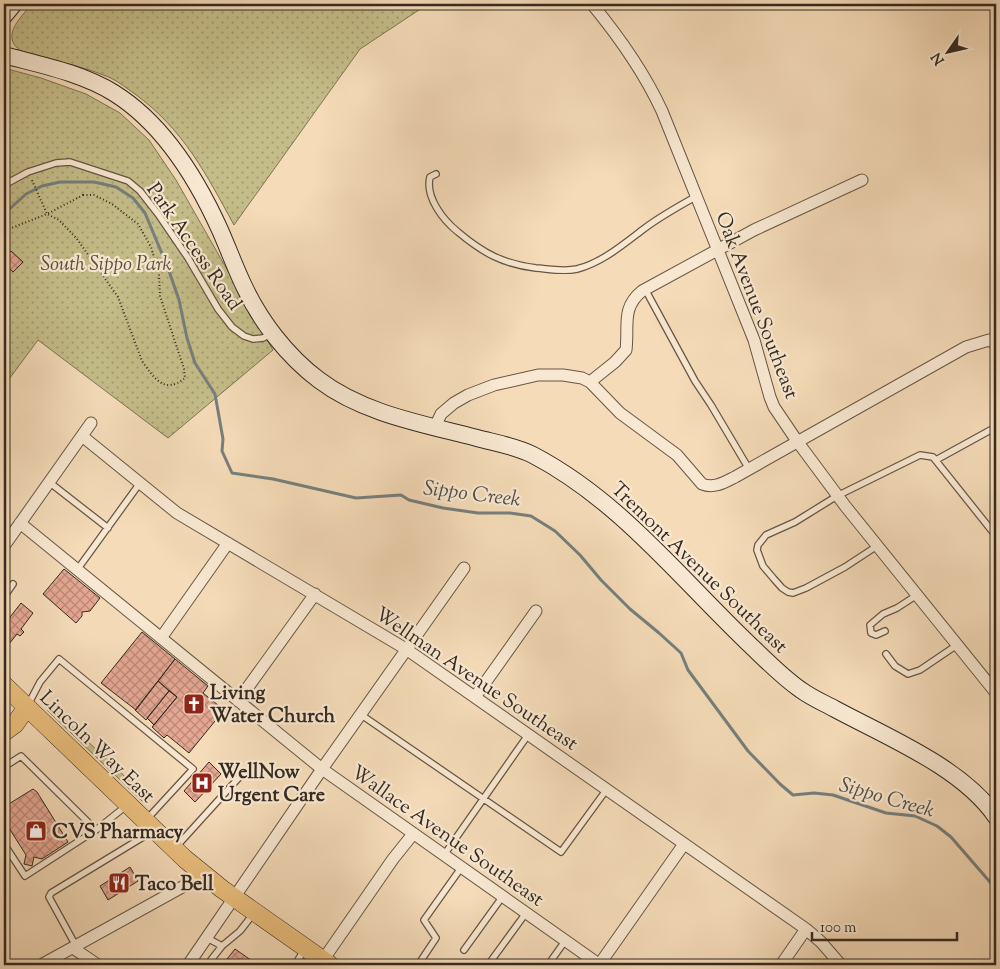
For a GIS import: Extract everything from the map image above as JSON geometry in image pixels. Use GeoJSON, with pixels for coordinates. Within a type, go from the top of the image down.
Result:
{"type":"FeatureCollection","features":[{"type":"Feature","properties":{"kind":"main road","name":"Lincoln Way East"},"geometry":{"type":"LineString","coordinates":[[4,685],[174,849],[204,875],[327,964]]}},
{"type":"Feature","properties":{"kind":"main road"},"geometry":{"type":"LineString","coordinates":[[4,732],[15,724],[27,707]]}},
{"type":"Feature","properties":{"kind":"street"},"geometry":{"type":"LineString","coordinates":[[4,16],[14,4]]}},
{"type":"Feature","properties":{"kind":"street","name":"Oak Avenue Southeast"},"geometry":{"type":"LineString","coordinates":[[592,4],[632,56],[662,111],[754,340],[770,397],[797,441],[837,496],[996,693]]}},
{"type":"Feature","properties":{"kind":"street","name":"Tremont Avenue Southeast"},"geometry":{"type":"LineString","coordinates":[[4,56],[91,81],[116,94],[150,120],[178,156],[201,193],[251,300],[273,333],[304,368],[328,387],[375,409],[515,448],[536,457],[585,488],[622,517],[660,553],[724,620],[786,679],[814,698],[946,770],[977,794],[996,817]]}},
{"type":"Feature","properties":{"kind":"street"},"geometry":{"type":"LineString","coordinates":[[590,382],[624,354],[627,343],[627,314],[629,306],[635,297],[645,289],[770,222],[862,180]]}},
{"type":"Feature","properties":{"kind":"street"},"geometry":{"type":"LineString","coordinates":[[435,427],[441,414],[454,403],[468,395],[509,380],[550,374],[582,378],[590,382],[620,413],[677,455],[697,480],[707,486],[722,483],[749,469],[960,351],[984,341],[993,342]]}},
{"type":"Feature","properties":{"kind":"street"},"geometry":{"type":"LineString","coordinates":[[4,546],[91,423]]}},
{"type":"Feature","properties":{"kind":"street","name":"Wellman Avenue Southeast"},"geometry":{"type":"LineString","coordinates":[[82,436],[177,513],[406,649],[806,929],[842,965]]}},
{"type":"Feature","properties":{"kind":"street","name":"Wallace Avenue Southeast"},"geometry":{"type":"LineString","coordinates":[[20,523],[322,769],[600,965]]}},
{"type":"Feature","properties":{"kind":"street"},"geometry":{"type":"LineString","coordinates":[[161,638],[228,543]]}},
{"type":"Feature","properties":{"kind":"street"},"geometry":{"type":"LineString","coordinates":[[188,965],[360,714],[464,568]]}},
{"type":"Feature","properties":{"kind":"street"},"geometry":{"type":"LineString","coordinates":[[238,701],[315,594]]}},
{"type":"Feature","properties":{"kind":"street"},"geometry":{"type":"LineString","coordinates":[[474,697],[536,611]]}},
{"type":"Feature","properties":{"kind":"street"},"geometry":{"type":"LineString","coordinates":[[327,964],[394,860],[413,834]]}},
{"type":"Feature","properties":{"kind":"street"},"geometry":{"type":"LineString","coordinates":[[600,965],[684,844]]}},
{"type":"Feature","properties":{"kind":"street"},"geometry":{"type":"LineString","coordinates":[[41,965],[204,875]]}},
{"type":"Feature","properties":{"kind":"street"},"geometry":{"type":"LineString","coordinates":[[781,965],[806,929]]}},
{"type":"Feature","properties":{"kind":"street"},"geometry":{"type":"LineString","coordinates":[[75,947],[98,965]]}},
{"type":"Feature","properties":{"kind":"lane","name":"Park Access Road"},"geometry":{"type":"LineString","coordinates":[[4,185],[28,172],[56,163],[70,162],[128,180],[140,190],[158,214],[188,258],[218,310],[232,327],[244,336],[253,339],[264,338],[273,333]]}},
{"type":"Feature","properties":{"kind":"lane"},"geometry":{"type":"LineString","coordinates":[[436,174],[430,177],[429,184],[436,206],[450,226],[462,236],[505,262],[521,266],[557,270],[570,270],[587,266],[632,238],[668,212],[696,196]]}},
{"type":"Feature","properties":{"kind":"lane"},"geometry":{"type":"LineString","coordinates":[[645,289],[695,381],[749,469]]}},
{"type":"Feature","properties":{"kind":"lane"},"geometry":{"type":"LineString","coordinates":[[936,460],[996,427]]}},
{"type":"Feature","properties":{"kind":"lane"},"geometry":{"type":"LineString","coordinates":[[877,546],[845,567],[799,592],[788,592],[782,588],[759,558],[756,550],[762,540],[773,531],[806,516],[837,496],[920,455],[933,457],[936,460],[996,536]]}},
{"type":"Feature","properties":{"kind":"lane"},"geometry":{"type":"LineString","coordinates":[[50,482],[108,528]]}},
{"type":"Feature","properties":{"kind":"lane"},"geometry":{"type":"LineString","coordinates":[[77,570],[140,483]]}},
{"type":"Feature","properties":{"kind":"lane"},"geometry":{"type":"LineString","coordinates":[[4,597],[13,584]]}},
{"type":"Feature","properties":{"kind":"lane"},"geometry":{"type":"LineString","coordinates":[[885,631],[876,635],[872,633],[870,625],[883,614],[897,608],[916,595]]}},
{"type":"Feature","properties":{"kind":"lane"},"geometry":{"type":"LineString","coordinates":[[886,654],[895,666],[908,674],[920,670],[957,645]]}},
{"type":"Feature","properties":{"kind":"lane"},"geometry":{"type":"LineString","coordinates":[[27,707],[40,682],[59,659],[193,769],[173,792],[150,825],[51,893],[49,898],[75,947]]}},
{"type":"Feature","properties":{"kind":"lane"},"geometry":{"type":"LineString","coordinates":[[360,714],[561,852],[607,789]]}},
{"type":"Feature","properties":{"kind":"lane"},"geometry":{"type":"LineString","coordinates":[[444,855],[528,735]]}},
{"type":"Feature","properties":{"kind":"lane"},"geometry":{"type":"LineString","coordinates":[[4,767],[21,756],[96,830]]}},
{"type":"Feature","properties":{"kind":"lane"},"geometry":{"type":"LineString","coordinates":[[174,849],[244,772]]}},
{"type":"Feature","properties":{"kind":"lane"},"geometry":{"type":"LineString","coordinates":[[4,844],[25,876],[96,830],[129,804]]}},
{"type":"Feature","properties":{"kind":"lane"},"geometry":{"type":"LineString","coordinates":[[418,965],[436,938],[424,920],[461,868]]}},
{"type":"Feature","properties":{"kind":"lane"},"geometry":{"type":"LineString","coordinates":[[464,950],[503,896]]}},
{"type":"Feature","properties":{"kind":"lane"},"geometry":{"type":"LineString","coordinates":[[207,965],[222,946],[240,932],[255,912]]}},
{"type":"Feature","properties":{"kind":"lane"},"geometry":{"type":"LineString","coordinates":[[488,965],[526,913]]}},
{"type":"Feature","properties":{"kind":"lane"},"geometry":{"type":"LineString","coordinates":[[207,938],[222,946]]}},
{"type":"Feature","properties":{"kind":"lane"},"geometry":{"type":"LineString","coordinates":[[548,965],[565,941]]}},
{"type":"Feature","properties":{"kind":"lane"},"geometry":{"type":"LineString","coordinates":[[295,965],[305,948]]}},
{"type":"Feature","properties":{"kind":"path"},"geometry":{"type":"LineString","coordinates":[[4,234],[9,229],[47,214],[83,195],[94,195],[112,204],[138,224],[151,247],[159,274],[160,296],[184,369],[185,378],[176,385],[166,385],[157,381],[148,370],[142,361],[118,297],[77,239],[59,220],[47,214],[33,182]]}},
{"type":"Feature","properties":{"kind":"green space"},"geometry":{"type":"Polygon","coordinates":[[[32,4],[428,4],[360,49],[234,225],[214,188],[180,138],[167,122],[135,94],[110,78],[21,51],[15,46],[12,40],[14,28],[32,4]]]}},
{"type":"Feature","properties":{"kind":"green space","name":"South Sippo Park"},"geometry":{"type":"Polygon","coordinates":[[[4,68],[41,78],[86,94],[120,113],[149,140],[176,180],[273,350],[168,438],[38,340],[4,386],[4,68]]]}},
{"type":"Feature","properties":{"kind":"green space"},"geometry":{"type":"Polygon","coordinates":[[[51,707],[149,799],[143,802],[47,710],[51,707]]]}},
{"type":"Feature","properties":{"kind":"building"},"geometry":{"type":"Polygon","coordinates":[[[11,251],[23,262],[13,272],[4,263],[4,258],[11,251]]]}},
{"type":"Feature","properties":{"kind":"building"},"geometry":{"type":"Polygon","coordinates":[[[64,569],[100,598],[90,611],[82,612],[82,616],[76,623],[43,594],[64,569]]]}},
{"type":"Feature","properties":{"kind":"building"},"geometry":{"type":"Polygon","coordinates":[[[21,603],[33,613],[21,629],[24,632],[20,636],[17,634],[9,644],[4,640],[4,625],[21,603]]]}},
{"type":"Feature","properties":{"kind":"building"},"geometry":{"type":"Polygon","coordinates":[[[142,632],[175,659],[136,710],[101,683],[142,632]]]}},
{"type":"Feature","properties":{"kind":"building","name":"Living Water Church"},"geometry":{"type":"Polygon","coordinates":[[[175,659],[208,686],[203,693],[224,710],[189,753],[167,735],[164,738],[152,727],[177,697],[158,681],[175,659]]]}},
{"type":"Feature","properties":{"kind":"building"},"geometry":{"type":"Polygon","coordinates":[[[158,681],[169,691],[146,720],[135,710],[158,681]]]}},
{"type":"Feature","properties":{"kind":"building"},"geometry":{"type":"Polygon","coordinates":[[[169,691],[177,697],[154,725],[147,718],[169,691]]]}},
{"type":"Feature","properties":{"kind":"building","name":"WellNow Urgent Care"},"geometry":{"type":"Polygon","coordinates":[[[209,762],[221,774],[195,802],[184,791],[209,762]]]}},
{"type":"Feature","properties":{"kind":"building","name":"CVS Pharmacy"},"geometry":{"type":"Polygon","coordinates":[[[33,789],[37,792],[68,842],[42,859],[34,857],[32,866],[24,864],[26,855],[4,820],[4,807],[33,789]]]}},
{"type":"Feature","properties":{"kind":"building","name":"Taco Bell"},"geometry":{"type":"Polygon","coordinates":[[[130,867],[138,881],[108,900],[100,886],[130,867]]]}},
{"type":"Feature","properties":{"kind":"building"},"geometry":{"type":"Polygon","coordinates":[[[235,949],[258,965],[236,965],[227,959],[235,949]]]}},
{"type":"Feature","properties":{"kind":"waterway","name":"Sippo Creek"},"geometry":{"type":"LineString","coordinates":[[4,214],[26,194],[42,186],[60,182],[94,182],[116,187],[133,198],[145,213],[168,268],[179,300],[187,338],[195,363],[215,394],[223,439],[222,451],[232,473],[273,479],[356,498],[401,495],[409,500],[443,508],[478,513],[510,513],[531,516],[555,531],[630,609],[681,653],[688,670],[748,751],[793,795],[814,793],[833,795],[886,813],[915,816],[937,826],[951,837],[996,889]]}},
{"type":"Feature","properties":{"kind":"place","name":"Living Water Church"},"geometry":{"type":"Point","coordinates":[194,704]}},
{"type":"Feature","properties":{"kind":"place","name":"WellNow Urgent Care"},"geometry":{"type":"Point","coordinates":[202,783]}},
{"type":"Feature","properties":{"kind":"place","name":"CVS Pharmacy"},"geometry":{"type":"Point","coordinates":[36,831]}},
{"type":"Feature","properties":{"kind":"place","name":"Taco Bell"},"geometry":{"type":"Point","coordinates":[119,883]}}]}
